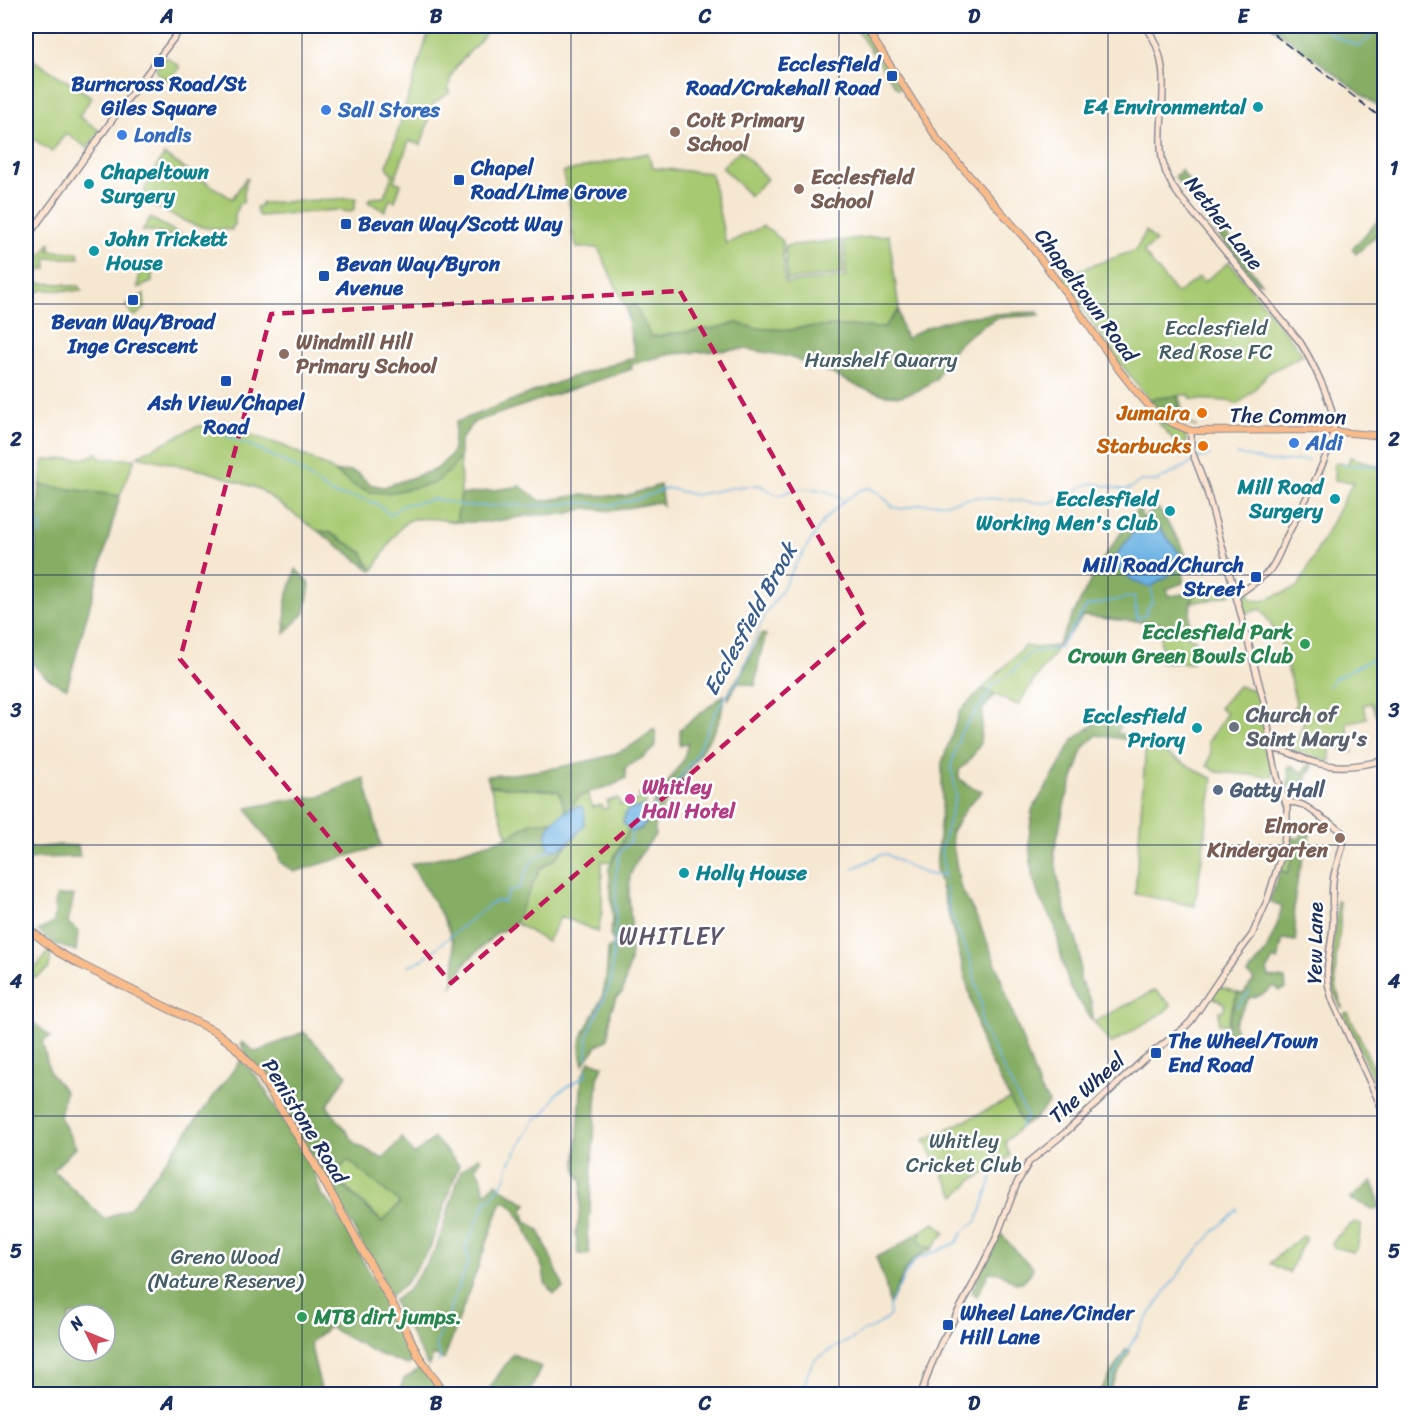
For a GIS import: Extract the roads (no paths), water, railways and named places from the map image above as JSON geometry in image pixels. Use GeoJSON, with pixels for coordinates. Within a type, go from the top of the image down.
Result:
{"type":"FeatureCollection","features":[{"type":"Feature","properties":{"kind":"highway","name":"Penistone Road"},"geometry":{"type":"LineString","coordinates":[[26,927],[58,952],[81,966],[216,1032],[234,1046],[260,1075],[313,1161],[418,1355],[445,1395]]}},
{"type":"Feature","properties":{"kind":"main road"},"geometry":{"type":"LineString","coordinates":[[26,239],[183,26]]}},
{"type":"Feature","properties":{"kind":"main road","name":"Chapeltown Road"},"geometry":{"type":"LineString","coordinates":[[865,26],[938,140],[1028,242],[1119,370],[1158,414],[1191,431]]}},
{"type":"Feature","properties":{"kind":"main road","name":"Nether Lane"},"geometry":{"type":"LineString","coordinates":[[1146,26],[1160,54],[1164,74],[1161,148],[1162,159],[1173,187],[1205,229],[1300,342],[1323,388],[1334,423],[1334,431]]}},
{"type":"Feature","properties":{"kind":"main road","name":"The Common"},"geometry":{"type":"LineString","coordinates":[[1191,431],[1286,429],[1384,436]]}},
{"type":"Feature","properties":{"kind":"main road"},"geometry":{"type":"LineString","coordinates":[[1191,431],[1190,445],[1206,488],[1236,596],[1265,706],[1278,780],[1286,803]]}},
{"type":"Feature","properties":{"kind":"main road"},"geometry":{"type":"LineString","coordinates":[[1236,596],[1272,566],[1324,461],[1334,431]]}},
{"type":"Feature","properties":{"kind":"main road"},"geometry":{"type":"LineString","coordinates":[[1271,749],[1280,749],[1321,764],[1362,766],[1384,760]]}},
{"type":"Feature","properties":{"kind":"main road","name":"Yew Lane"},"geometry":{"type":"LineString","coordinates":[[1286,803],[1296,803],[1307,807],[1339,828],[1344,835],[1333,884],[1333,922],[1327,979],[1330,994],[1384,1113]]}},
{"type":"Feature","properties":{"kind":"main road","name":"The Wheel"},"geometry":{"type":"LineString","coordinates":[[921,1395],[940,1343],[1000,1229],[1017,1183],[1029,1162],[1066,1132],[1143,1060],[1191,1021],[1247,943],[1257,926],[1282,853],[1287,824],[1286,803]]}},
{"type":"Feature","properties":{"kind":"main road"},"geometry":{"type":"LineString","coordinates":[[1382,1395],[1384,1385]]}},
{"type":"Feature","properties":{"kind":"water"},"geometry":{"type":"Polygon","coordinates":[[[1151,518],[1185,560],[1168,576],[1151,586],[1146,586],[1136,582],[1110,564],[1140,523],[1151,518]]]}},
{"type":"Feature","properties":{"kind":"water"},"geometry":{"type":"Polygon","coordinates":[[[578,806],[582,807],[585,813],[584,826],[567,844],[555,850],[550,849],[547,841],[549,828],[558,817],[578,806]]]}},
{"type":"Feature","properties":{"kind":"water"},"geometry":{"type":"Polygon","coordinates":[[[645,806],[650,812],[647,820],[642,827],[632,832],[623,823],[625,814],[628,810],[645,806]]]}},
{"type":"Feature","properties":{"kind":"waterway"},"geometry":{"type":"LineString","coordinates":[[1320,26],[1332,35],[1358,46],[1369,38],[1376,26]]}},
{"type":"Feature","properties":{"kind":"waterway"},"geometry":{"type":"LineString","coordinates":[[224,435],[259,449],[296,468],[334,495],[360,498],[377,504],[390,515],[403,505],[436,499],[464,506],[554,505],[578,502],[610,505],[638,499],[667,488],[695,495],[759,485],[779,496],[795,489],[809,488],[827,492],[842,500]]}},
{"type":"Feature","properties":{"kind":"waterway","name":"Ecclesfield Brook"},"geometry":{"type":"LineString","coordinates":[[1237,454],[1270,462],[1308,460]]}},
{"type":"Feature","properties":{"kind":"waterway","name":"Ecclesfield Brook"},"geometry":{"type":"LineString","coordinates":[[1197,459],[1210,455]]}},
{"type":"Feature","properties":{"kind":"waterway","name":"Ecclesfield Brook"},"geometry":{"type":"LineString","coordinates":[[650,812],[694,758],[717,710],[739,678],[765,614],[824,520],[844,501],[862,489],[869,488],[879,493],[893,507],[902,509],[921,504],[947,503],[977,497],[1045,503],[1064,499],[1092,483],[1125,490],[1140,481],[1157,481],[1193,462]]}},
{"type":"Feature","properties":{"kind":"waterway","name":"Ecclesfield Brook"},"geometry":{"type":"LineString","coordinates":[[1341,465],[1373,466],[1384,471]]}},
{"type":"Feature","properties":{"kind":"waterway"},"geometry":{"type":"LineString","coordinates":[[40,535],[42,522]]}},
{"type":"Feature","properties":{"kind":"waterway"},"geometry":{"type":"LineString","coordinates":[[1020,1128],[1027,1116],[981,1025],[982,1008],[970,959],[949,911],[941,849],[956,795],[951,765],[961,732],[988,695],[991,687],[1011,673],[1030,653],[1059,648],[1087,606],[1134,596],[1137,619],[1146,615],[1148,607],[1153,603],[1151,587]]}},
{"type":"Feature","properties":{"kind":"waterway"},"geometry":{"type":"LineString","coordinates":[[1328,687],[1334,679],[1378,656],[1384,647]]}},
{"type":"Feature","properties":{"kind":"waterway"},"geometry":{"type":"LineString","coordinates":[[587,1058],[588,1035],[611,982],[616,923],[616,874],[620,852],[631,840],[632,831]]}},
{"type":"Feature","properties":{"kind":"waterway"},"geometry":{"type":"LineString","coordinates":[[408,966],[423,959],[495,901],[504,902],[509,891],[520,888],[531,863],[550,849]]}},
{"type":"Feature","properties":{"kind":"waterway"},"geometry":{"type":"LineString","coordinates":[[853,869],[886,854],[930,875],[944,874]]}},
{"type":"Feature","properties":{"kind":"waterway"},"geometry":{"type":"LineString","coordinates":[[1237,1007],[1250,991]]}},
{"type":"Feature","properties":{"kind":"waterway"},"geometry":{"type":"LineString","coordinates":[[439,1362],[440,1355],[436,1345],[442,1328],[447,1322],[452,1301],[469,1261],[465,1249],[487,1199],[490,1200],[505,1179],[510,1162],[535,1119],[544,1114],[556,1094],[586,1075],[586,1069]]}},
{"type":"Feature","properties":{"kind":"waterway"},"geometry":{"type":"LineString","coordinates":[[803,1394],[809,1371],[815,1360],[865,1330],[876,1327],[889,1317],[889,1306],[915,1260],[956,1243],[965,1230],[976,1222],[992,1177]]}},
{"type":"Feature","properties":{"kind":"waterway"},"geometry":{"type":"LineString","coordinates":[[1106,1394],[1124,1355],[1171,1283],[1209,1237],[1238,1209]]}},
{"type":"Feature","properties":{"kind":"railway"},"geometry":{"type":"LineString","coordinates":[[1263,26],[1384,120]]}},
{"type":"Feature","properties":{"kind":"place","name":"Burncross Road/St Giles Square"},"geometry":{"type":"Point","coordinates":[159,62]}},
{"type":"Feature","properties":{"kind":"place","name":"Ecclesfield Road/Crakehall Road"},"geometry":{"type":"Point","coordinates":[892,76]}},
{"type":"Feature","properties":{"kind":"place","name":"E4 Environmental"},"geometry":{"type":"Point","coordinates":[1258,107]}},
{"type":"Feature","properties":{"kind":"place","name":"Sall Stores"},"geometry":{"type":"Point","coordinates":[326,110]}},
{"type":"Feature","properties":{"kind":"place","name":"Coit Primary School"},"geometry":{"type":"Point","coordinates":[675,132]}},
{"type":"Feature","properties":{"kind":"place","name":"Londis"},"geometry":{"type":"Point","coordinates":[122,135]}},
{"type":"Feature","properties":{"kind":"place","name":"Chapel Road/Lime Grove"},"geometry":{"type":"Point","coordinates":[459,180]}},
{"type":"Feature","properties":{"kind":"place","name":"Chapeltown Surgery"},"geometry":{"type":"Point","coordinates":[89,184]}},
{"type":"Feature","properties":{"kind":"place","name":"Ecclesfield School"},"geometry":{"type":"Point","coordinates":[799,189]}},
{"type":"Feature","properties":{"kind":"place","name":"Bevan Way/Scott Way"},"geometry":{"type":"Point","coordinates":[346,224]}},
{"type":"Feature","properties":{"kind":"place","name":"John Trickett House"},"geometry":{"type":"Point","coordinates":[94,251]}},
{"type":"Feature","properties":{"kind":"place","name":"Bevan Way/Byron Avenue"},"geometry":{"type":"Point","coordinates":[324,276]}},
{"type":"Feature","properties":{"kind":"place","name":"Bevan Way/Broad Inge Crescent"},"geometry":{"type":"Point","coordinates":[133,300]}},
{"type":"Feature","properties":{"kind":"place","name":"Windmill Hill Primary School"},"geometry":{"type":"Point","coordinates":[284,354]}},
{"type":"Feature","properties":{"kind":"place","name":"Ash View/Chapel Road"},"geometry":{"type":"Point","coordinates":[226,381]}},
{"type":"Feature","properties":{"kind":"place","name":"Jumaira"},"geometry":{"type":"Point","coordinates":[1202,413]}},
{"type":"Feature","properties":{"kind":"place","name":"Aldi"},"geometry":{"type":"Point","coordinates":[1294,443]}},
{"type":"Feature","properties":{"kind":"place","name":"Starbucks"},"geometry":{"type":"Point","coordinates":[1203,446]}},
{"type":"Feature","properties":{"kind":"place","name":"Mill Road Surgery"},"geometry":{"type":"Point","coordinates":[1335,499]}},
{"type":"Feature","properties":{"kind":"place","name":"Ecclesfield Working Men's Club"},"geometry":{"type":"Point","coordinates":[1170,511]}},
{"type":"Feature","properties":{"kind":"place","name":"Mill Road/Church Street"},"geometry":{"type":"Point","coordinates":[1256,577]}},
{"type":"Feature","properties":{"kind":"place","name":"Ecclesfield Park Crown Green Bowls Club"},"geometry":{"type":"Point","coordinates":[1305,644]}},
{"type":"Feature","properties":{"kind":"place","name":"Church of Saint Mary's"},"geometry":{"type":"Point","coordinates":[1234,727]}},
{"type":"Feature","properties":{"kind":"place","name":"Ecclesfield Priory"},"geometry":{"type":"Point","coordinates":[1197,728]}},
{"type":"Feature","properties":{"kind":"place","name":"Gatty Hall"},"geometry":{"type":"Point","coordinates":[1218,790]}},
{"type":"Feature","properties":{"kind":"place","name":"Whitley Hall Hotel"},"geometry":{"type":"Point","coordinates":[630,799]}},
{"type":"Feature","properties":{"kind":"place","name":"Elmore Kindergarten"},"geometry":{"type":"Point","coordinates":[1340,838]}},
{"type":"Feature","properties":{"kind":"place","name":"Holly House"},"geometry":{"type":"Point","coordinates":[684,873]}},
{"type":"Feature","properties":{"kind":"place","name":"The Wheel/Town End Road"},"geometry":{"type":"Point","coordinates":[1156,1053]}},
{"type":"Feature","properties":{"kind":"place","name":"MTB dirt jumps."},"geometry":{"type":"Point","coordinates":[302,1317]}},
{"type":"Feature","properties":{"kind":"place","name":"Wheel Lane/Cinder Hill Lane"},"geometry":{"type":"Point","coordinates":[948,1325]}},
{"type":"Feature","properties":{"kind":"district","name":"WHITLEY"},"geometry":{"type":"Point","coordinates":[672,936]}},
{"type":"Feature","properties":{"kind":"park label","name":"Ecclesfield Red Rose FC"},"geometry":{"type":"Point","coordinates":[1216,340]}},
{"type":"Feature","properties":{"kind":"park label","name":"Hunshelf Quarry"},"geometry":{"type":"Point","coordinates":[881,360]}},
{"type":"Feature","properties":{"kind":"park label","name":"Whitley Cricket Club"},"geometry":{"type":"Point","coordinates":[964,1153]}},
{"type":"Feature","properties":{"kind":"park label","name":"Greno Wood (Nature Reserve)"},"geometry":{"type":"Point","coordinates":[225,1269]}}]}
